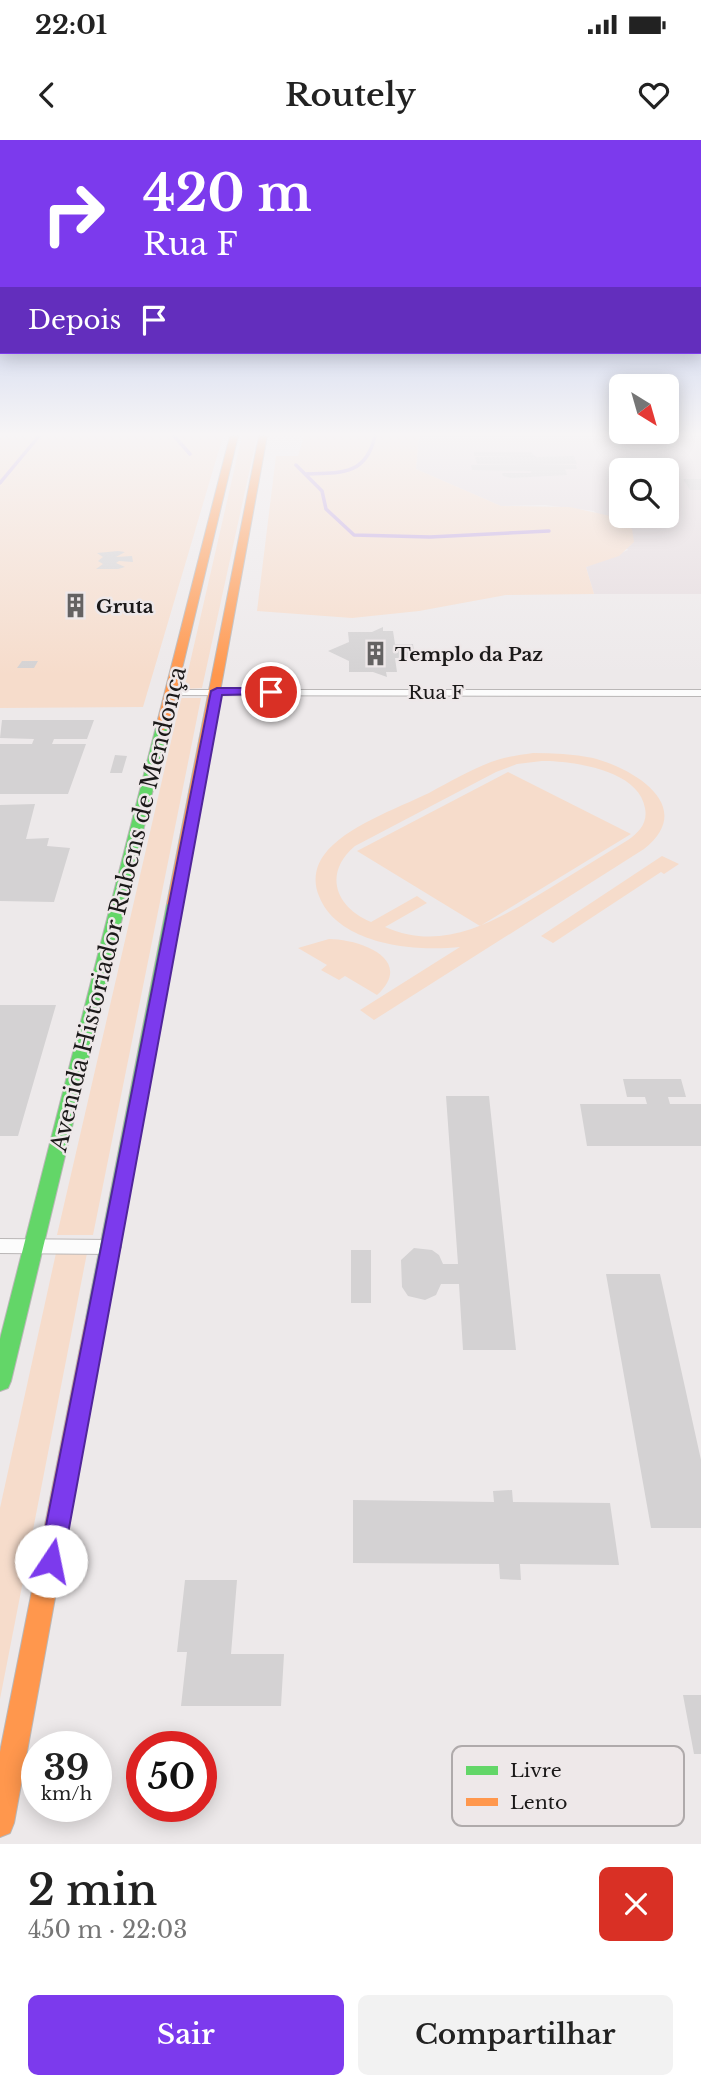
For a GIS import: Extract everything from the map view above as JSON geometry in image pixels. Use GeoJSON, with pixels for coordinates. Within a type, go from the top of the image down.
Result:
{"type":"FeatureCollection","features":[{"type":"Feature","properties":{"kind":"main road","name":"Avenida Historiador Rubens de Mendonça"},"geometry":{"type":"LineString","coordinates":[[0,1381],[215,516]]}},
{"type":"Feature","properties":{"kind":"main road","name":"Avenida Historiador Rubens de Mendonça"},"geometry":{"type":"LineString","coordinates":[[0,1823],[112,1247],[249,516]]}},
{"type":"Feature","properties":{"kind":"street","name":"Rua F"},"geometry":{"type":"LineString","coordinates":[[172,693],[701,693]]}},
{"type":"Feature","properties":{"kind":"street"},"geometry":{"type":"LineString","coordinates":[[0,1246],[112,1247]]}},
{"type":"Feature","properties":{"kind":"shaded area"},"geometry":{"type":"Polygon","coordinates":[[[0,516],[200,516],[143,707],[0,708],[0,516]]]}},
{"type":"Feature","properties":{"kind":"shaded area"},"geometry":{"type":"Polygon","coordinates":[[[224,516],[240,516],[202,688],[184,689],[224,516]]]}},
{"type":"Feature","properties":{"kind":"shaded area"},"geometry":{"type":"Polygon","coordinates":[[[269,516],[608,516],[609,528],[632,529],[634,542],[619,556],[586,567],[594,594],[506,595],[419,611],[352,618],[257,611],[269,516]]]}},
{"type":"Feature","properties":{"kind":"shaded area"},"geometry":{"type":"Polygon","coordinates":[[[598,516],[609,516],[609,528],[679,528],[679,516],[701,516],[701,594],[594,594],[586,567],[628,550],[598,516]]]}},
{"type":"Feature","properties":{"kind":"shaded area"},"geometry":{"type":"Polygon","coordinates":[[[181,698],[201,698],[93,1235],[57,1235],[181,698]]]}},
{"type":"Feature","properties":{"kind":"shaded area"},"geometry":{"type":"Polygon","coordinates":[[[533,753],[593,758],[609,763],[642,781],[654,792],[662,805],[664,819],[659,833],[644,849],[374,1020],[360,1010],[460,947],[401,946],[360,935],[343,925],[329,912],[317,891],[316,875],[321,860],[344,836],[372,819],[483,765],[533,753]],[[542,761],[517,764],[496,772],[355,846],[345,856],[337,878],[342,898],[349,908],[371,922],[417,896],[427,903],[385,927],[429,937],[472,929],[512,911],[628,840],[644,823],[645,808],[640,795],[618,776],[587,766],[542,761]]]}},
{"type":"Feature","properties":{"kind":"shaded area"},"geometry":{"type":"Polygon","coordinates":[[[508,772],[631,834],[480,926],[357,851],[508,772]]]}},
{"type":"Feature","properties":{"kind":"shaded area"},"geometry":{"type":"Polygon","coordinates":[[[662,856],[679,864],[664,874],[661,872],[553,943],[541,936],[662,856]]]}},
{"type":"Feature","properties":{"kind":"shaded area"},"geometry":{"type":"Polygon","coordinates":[[[329,939],[368,947],[387,961],[390,971],[387,982],[377,995],[345,976],[339,980],[321,970],[327,965],[298,948],[329,939]]]}},
{"type":"Feature","properties":{"kind":"shaded area"},"geometry":{"type":"Polygon","coordinates":[[[56,1253],[87,1253],[0,1699],[0,1508],[56,1253]]]}},
{"type":"Feature","properties":{"kind":"building"},"geometry":{"type":"Polygon","coordinates":[[[125,552],[116,557],[132,556],[133,562],[119,561],[116,563],[125,567],[118,569],[96,569],[103,564],[98,561],[103,557],[97,553],[125,552]]]}},
{"type":"Feature","properties":{"kind":"building","name":"Templo da Paz"},"geometry":{"type":"Polygon","coordinates":[[[383,627],[383,631],[393,631],[395,644],[413,644],[415,658],[395,658],[397,672],[386,672],[387,677],[373,672],[349,672],[349,661],[328,651],[349,642],[348,632],[372,632],[383,627]]]}},
{"type":"Feature","properties":{"kind":"building"},"geometry":{"type":"Polygon","coordinates":[[[22,661],[38,661],[34,668],[17,668],[22,661]]]}},
{"type":"Feature","properties":{"kind":"building"},"geometry":{"type":"Polygon","coordinates":[[[2,720],[94,720],[87,739],[54,739],[52,744],[86,744],[68,794],[0,794],[0,744],[32,744],[34,739],[0,738],[2,720]]]}},
{"type":"Feature","properties":{"kind":"building"},"geometry":{"type":"Polygon","coordinates":[[[115,755],[127,756],[122,773],[110,773],[115,755]]]}},
{"type":"Feature","properties":{"kind":"building"},"geometry":{"type":"Polygon","coordinates":[[[35,804],[26,839],[49,838],[47,846],[70,848],[54,902],[0,901],[0,805],[35,804]]]}},
{"type":"Feature","properties":{"kind":"building"},"geometry":{"type":"Polygon","coordinates":[[[0,1005],[56,1005],[18,1136],[0,1136],[0,1005]]]}},
{"type":"Feature","properties":{"kind":"building"},"geometry":{"type":"Polygon","coordinates":[[[623,1079],[681,1079],[686,1097],[668,1097],[670,1104],[701,1104],[701,1146],[587,1146],[580,1104],[647,1104],[645,1097],[627,1097],[623,1079]]]}},
{"type":"Feature","properties":{"kind":"building"},"geometry":{"type":"Polygon","coordinates":[[[446,1096],[489,1096],[516,1350],[463,1350],[459,1284],[441,1284],[436,1295],[425,1300],[408,1296],[402,1287],[401,1260],[414,1248],[432,1250],[439,1255],[443,1264],[458,1264],[446,1096]]]}},
{"type":"Feature","properties":{"kind":"building"},"geometry":{"type":"Polygon","coordinates":[[[351,1250],[371,1250],[371,1303],[351,1303],[351,1250]]]}},
{"type":"Feature","properties":{"kind":"building"},"geometry":{"type":"Polygon","coordinates":[[[606,1274],[660,1274],[701,1460],[701,1528],[651,1528],[606,1274]]]}},
{"type":"Feature","properties":{"kind":"building"},"geometry":{"type":"Polygon","coordinates":[[[512,1490],[513,1502],[610,1503],[619,1565],[520,1564],[521,1580],[500,1579],[499,1564],[353,1563],[353,1500],[494,1502],[493,1491],[512,1490]]]}},
{"type":"Feature","properties":{"kind":"building"},"geometry":{"type":"Polygon","coordinates":[[[185,1580],[237,1580],[231,1654],[284,1654],[281,1706],[181,1706],[187,1652],[177,1652],[185,1580]]]}},
{"type":"Feature","properties":{"kind":"building"},"geometry":{"type":"Polygon","coordinates":[[[683,1695],[701,1695],[701,1754],[694,1754],[683,1695]]]}},
{"type":"Feature","properties":{"kind":"waterway"},"geometry":{"type":"LineString","coordinates":[[333,516],[354,535],[430,537],[549,531]]}},
{"type":"Feature","properties":{"kind":"traffic: fast"},"geometry":{"type":"LineString","coordinates":[[0,1381],[162,727]]}},
{"type":"Feature","properties":{"kind":"traffic: fast"},"geometry":{"type":"LineString","coordinates":[[96,1318],[174,904]]}},
{"type":"Feature","properties":{"kind":"traffic: slow"},"geometry":{"type":"LineString","coordinates":[[162,727],[214,516]]}},
{"type":"Feature","properties":{"kind":"traffic: slow"},"geometry":{"type":"LineString","coordinates":[[174,904],[248,516]]}},
{"type":"Feature","properties":{"kind":"traffic: slow"},"geometry":{"type":"LineString","coordinates":[[0,1823],[96,1318]]}},
{"type":"Feature","properties":{"kind":"place","name":"Gruta"},"geometry":{"type":"Point","coordinates":[76,606]}},
{"type":"Feature","properties":{"kind":"place","name":"Templo da Paz"},"geometry":{"type":"Point","coordinates":[375,654]}},
{"type":"Feature","properties":{"kind":"route"},"geometry":{"type":"LineString","coordinates":[[51,1561],[217,691],[271,692]]}}]}
